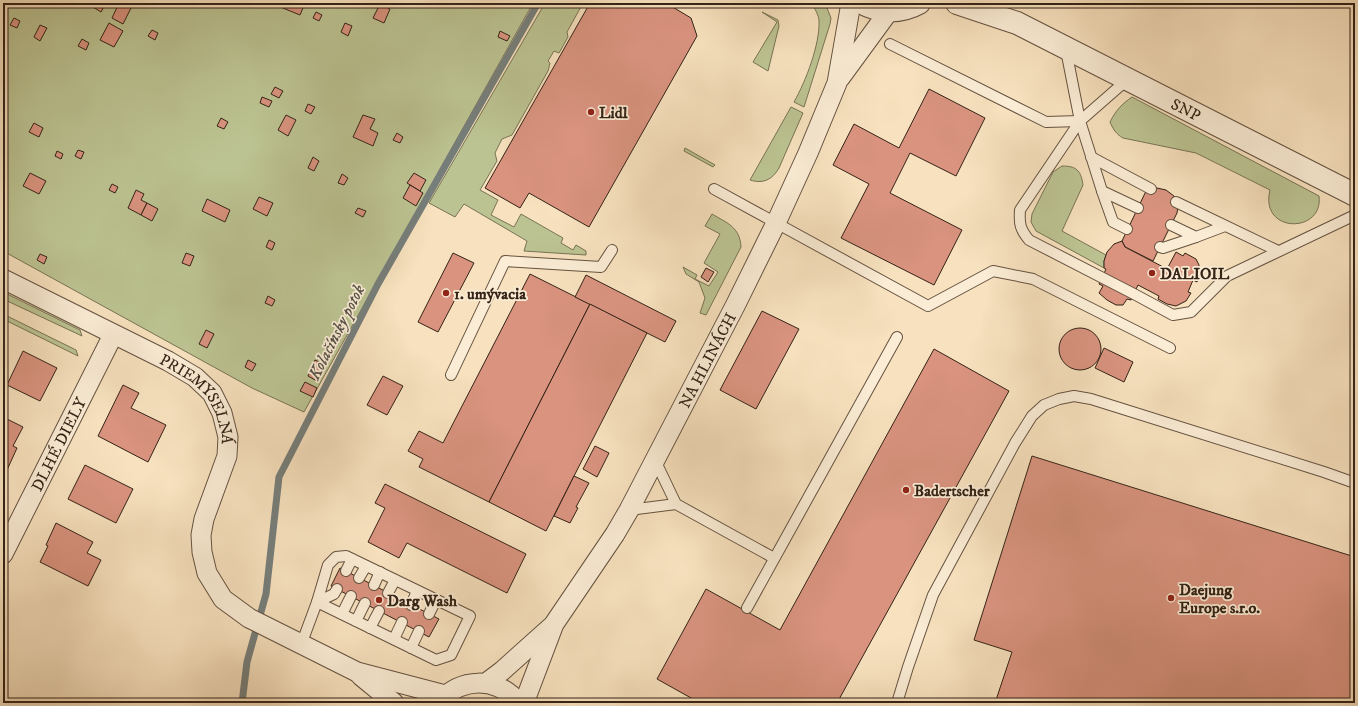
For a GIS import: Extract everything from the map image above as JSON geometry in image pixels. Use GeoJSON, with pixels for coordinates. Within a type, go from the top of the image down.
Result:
{"type":"FeatureCollection","features":[{"type":"Feature","properties":{"kind":"street","name":"NA HLINÁCH"},"geometry":{"type":"LineString","coordinates":[[524,703],[554,624],[615,534],[629,510],[736,304],[776,223],[808,153],[837,82],[851,3]]}},
{"type":"Feature","properties":{"kind":"street"},"geometry":{"type":"LineString","coordinates":[[862,3],[876,9],[889,11],[904,10],[919,3]]}},
{"type":"Feature","properties":{"kind":"street","name":"SNP"},"geometry":{"type":"LineString","coordinates":[[957,3],[1017,23],[1128,78],[1355,195]]}},
{"type":"Feature","properties":{"kind":"street","name":"SNP"},"geometry":{"type":"LineString","coordinates":[[992,3],[1017,23]]}},
{"type":"Feature","properties":{"kind":"street","name":"NA HLINÁCH"},"geometry":{"type":"LineString","coordinates":[[837,82],[889,11]]}},
{"type":"Feature","properties":{"kind":"street","name":"PRIEMYSELNÁ"},"geometry":{"type":"LineString","coordinates":[[3,279],[168,361],[195,378],[212,393],[222,413],[228,437],[227,456],[204,519],[201,535],[202,552],[207,572],[223,599],[249,618],[357,672],[442,699],[458,687],[472,683],[486,683],[501,688],[513,696],[519,703]]}},
{"type":"Feature","properties":{"kind":"street","name":"DLHÉ DIELY"},"geometry":{"type":"LineString","coordinates":[[3,554],[113,335]]}},
{"type":"Feature","properties":{"kind":"street","name":"NA HLINÁCH"},"geometry":{"type":"LineString","coordinates":[[486,683],[502,671],[554,624]]}},
{"type":"Feature","properties":{"kind":"street","name":"PRIEMYSELNÁ"},"geometry":{"type":"LineString","coordinates":[[357,672],[394,703]]}},
{"type":"Feature","properties":{"kind":"lane"},"geometry":{"type":"LineString","coordinates":[[890,44],[1046,122],[1080,121]]}},
{"type":"Feature","properties":{"kind":"lane"},"geometry":{"type":"LineString","coordinates":[[1066,47],[1080,121],[1102,191],[1113,222],[1127,229]]}},
{"type":"Feature","properties":{"kind":"lane"},"geometry":{"type":"LineString","coordinates":[[1128,78],[1080,121],[1020,210],[1019,222],[1022,232],[1029,240],[1172,315],[1191,312],[1226,276],[1355,216]]}},
{"type":"Feature","properties":{"kind":"lane"},"geometry":{"type":"LineString","coordinates":[[1091,157],[1151,189]]}},
{"type":"Feature","properties":{"kind":"lane"},"geometry":{"type":"LineString","coordinates":[[714,189],[928,306],[993,271],[1033,279],[1170,348]]}},
{"type":"Feature","properties":{"kind":"lane"},"geometry":{"type":"LineString","coordinates":[[1102,191],[1138,208]]}},
{"type":"Feature","properties":{"kind":"lane"},"geometry":{"type":"LineString","coordinates":[[1176,202],[1278,251]]}},
{"type":"Feature","properties":{"kind":"lane"},"geometry":{"type":"LineString","coordinates":[[1171,225],[1196,236]]}},
{"type":"Feature","properties":{"kind":"lane"},"geometry":{"type":"LineString","coordinates":[[1160,247],[1163,248],[1225,226]]}},
{"type":"Feature","properties":{"kind":"lane"},"geometry":{"type":"LineString","coordinates":[[451,375],[505,261],[601,267],[612,250]]}},
{"type":"Feature","properties":{"kind":"lane"},"geometry":{"type":"LineString","coordinates":[[747,608],[897,337]]}},
{"type":"Feature","properties":{"kind":"lane"},"geometry":{"type":"LineString","coordinates":[[897,703],[933,595],[1015,443],[1032,416],[1044,405],[1059,399],[1074,396],[1091,399],[1324,472],[1355,484]]}},
{"type":"Feature","properties":{"kind":"lane"},"geometry":{"type":"LineString","coordinates":[[655,460],[676,504],[774,558]]}},
{"type":"Feature","properties":{"kind":"lane"},"geometry":{"type":"LineString","coordinates":[[629,510],[676,504]]}},
{"type":"Feature","properties":{"kind":"lane"},"geometry":{"type":"LineString","coordinates":[[301,645],[317,602],[328,565],[336,557],[346,556],[470,616],[451,655],[436,660],[317,602]]}},
{"type":"Feature","properties":{"kind":"lane"},"geometry":{"type":"LineString","coordinates":[[346,571],[352,559]]}},
{"type":"Feature","properties":{"kind":"lane"},"geometry":{"type":"LineString","coordinates":[[359,578],[366,566]]}},
{"type":"Feature","properties":{"kind":"lane"},"geometry":{"type":"LineString","coordinates":[[374,586],[380,572]]}},
{"type":"Feature","properties":{"kind":"lane"},"geometry":{"type":"LineString","coordinates":[[388,593],[395,580]]}},
{"type":"Feature","properties":{"kind":"lane"},"geometry":{"type":"LineString","coordinates":[[317,602],[334,594],[337,589]]}},
{"type":"Feature","properties":{"kind":"lane"},"geometry":{"type":"LineString","coordinates":[[411,605],[417,591]]}},
{"type":"Feature","properties":{"kind":"lane"},"geometry":{"type":"LineString","coordinates":[[342,614],[351,596]]}},
{"type":"Feature","properties":{"kind":"lane"},"geometry":{"type":"LineString","coordinates":[[429,614],[436,600]]}},
{"type":"Feature","properties":{"kind":"lane"},"geometry":{"type":"LineString","coordinates":[[356,621],[365,603]]}},
{"type":"Feature","properties":{"kind":"lane"},"geometry":{"type":"LineString","coordinates":[[370,628],[379,611]]}},
{"type":"Feature","properties":{"kind":"lane"},"geometry":{"type":"LineString","coordinates":[[394,639],[402,622]]}},
{"type":"Feature","properties":{"kind":"lane"},"geometry":{"type":"LineString","coordinates":[[411,648],[420,632]]}},
{"type":"Feature","properties":{"kind":"green space"},"geometry":{"type":"Polygon","coordinates":[[[3,3],[533,3],[304,412],[252,388],[3,251],[3,3]]]}},
{"type":"Feature","properties":{"kind":"green space"},"geometry":{"type":"Polygon","coordinates":[[[545,3],[583,3],[567,32],[568,37],[559,53],[554,51],[548,61],[550,63],[548,71],[512,135],[502,139],[495,153],[497,161],[480,190],[498,200],[491,215],[514,227],[521,214],[563,238],[561,243],[573,250],[576,245],[586,251],[586,255],[524,251],[527,241],[464,204],[455,217],[429,203],[545,3]]]}},
{"type":"Feature","properties":{"kind":"green space"},"geometry":{"type":"Polygon","coordinates":[[[812,3],[825,3],[831,18],[804,107],[794,102],[803,84],[815,51],[819,30],[819,19],[812,3]]]}},
{"type":"Feature","properties":{"kind":"green space"},"geometry":{"type":"Polygon","coordinates":[[[762,12],[778,20],[779,26],[768,71],[753,62],[777,22],[762,12]]]}},
{"type":"Feature","properties":{"kind":"green space"},"geometry":{"type":"Polygon","coordinates":[[[1132,97],[1319,196],[1318,208],[1312,217],[1303,222],[1292,224],[1282,221],[1274,215],[1269,204],[1270,190],[1196,153],[1123,138],[1118,135],[1110,122],[1125,102],[1132,97]]]}},
{"type":"Feature","properties":{"kind":"green space"},"geometry":{"type":"Polygon","coordinates":[[[791,107],[803,113],[779,168],[773,176],[767,180],[759,182],[750,180],[791,107]]]}},
{"type":"Feature","properties":{"kind":"green space"},"geometry":{"type":"Polygon","coordinates":[[[685,148],[715,165],[713,167],[684,151],[685,148]]]}},
{"type":"Feature","properties":{"kind":"green space"},"geometry":{"type":"Polygon","coordinates":[[[1062,166],[1071,167],[1077,170],[1081,176],[1083,185],[1062,231],[1106,255],[1104,268],[1036,231],[1031,222],[1032,214],[1053,172],[1062,166]]]}},
{"type":"Feature","properties":{"kind":"green space"},"geometry":{"type":"Polygon","coordinates":[[[712,214],[732,226],[738,235],[741,247],[706,315],[700,313],[705,298],[699,282],[686,274],[683,267],[697,275],[695,279],[709,286],[718,272],[704,263],[720,234],[705,226],[712,214]]]}},
{"type":"Feature","properties":{"kind":"green space"},"geometry":{"type":"Polygon","coordinates":[[[3,292],[80,330],[82,336],[3,299],[3,292]]]}},
{"type":"Feature","properties":{"kind":"green space"},"geometry":{"type":"Polygon","coordinates":[[[3,314],[76,350],[78,356],[3,319],[3,314]]]}},
{"type":"Feature","properties":{"kind":"building"},"geometry":{"type":"Polygon","coordinates":[[[95,3],[106,3],[101,12],[93,7],[95,3]]]}},
{"type":"Feature","properties":{"kind":"building"},"geometry":{"type":"Polygon","coordinates":[[[119,3],[126,3],[132,6],[123,24],[112,18],[119,3]]]}},
{"type":"Feature","properties":{"kind":"building"},"geometry":{"type":"Polygon","coordinates":[[[280,3],[305,3],[300,15],[278,6],[280,3]]]}},
{"type":"Feature","properties":{"kind":"building","name":"Lidl"},"geometry":{"type":"Polygon","coordinates":[[[590,3],[666,3],[691,18],[697,36],[589,227],[529,193],[520,208],[485,188],[590,3]]]}},
{"type":"Feature","properties":{"kind":"building"},"geometry":{"type":"Polygon","coordinates":[[[380,4],[390,9],[384,23],[373,18],[380,4]]]}},
{"type":"Feature","properties":{"kind":"building"},"geometry":{"type":"Polygon","coordinates":[[[316,12],[322,15],[319,21],[313,18],[316,12]]]}},
{"type":"Feature","properties":{"kind":"building"},"geometry":{"type":"Polygon","coordinates":[[[14,18],[20,21],[17,28],[10,25],[14,18]]]}},
{"type":"Feature","properties":{"kind":"building"},"geometry":{"type":"Polygon","coordinates":[[[109,23],[123,31],[114,47],[100,40],[109,23]]]}},
{"type":"Feature","properties":{"kind":"building"},"geometry":{"type":"Polygon","coordinates":[[[345,23],[352,26],[348,36],[341,32],[345,23]]]}},
{"type":"Feature","properties":{"kind":"building"},"geometry":{"type":"Polygon","coordinates":[[[40,25],[47,28],[40,41],[34,37],[40,25]]]}},
{"type":"Feature","properties":{"kind":"building"},"geometry":{"type":"Polygon","coordinates":[[[152,30],[158,33],[155,40],[148,36],[152,30]]]}},
{"type":"Feature","properties":{"kind":"building"},"geometry":{"type":"Polygon","coordinates":[[[500,31],[510,36],[507,41],[498,37],[500,31]]]}},
{"type":"Feature","properties":{"kind":"building"},"geometry":{"type":"Polygon","coordinates":[[[82,39],[89,43],[86,50],[78,46],[82,39]]]}},
{"type":"Feature","properties":{"kind":"building"},"geometry":{"type":"Polygon","coordinates":[[[275,87],[283,91],[279,98],[271,94],[275,87]]]}},
{"type":"Feature","properties":{"kind":"building"},"geometry":{"type":"Polygon","coordinates":[[[929,89],[985,118],[956,176],[910,153],[890,193],[962,230],[934,285],[841,238],[869,184],[833,165],[854,124],[899,148],[929,89]]]}},
{"type":"Feature","properties":{"kind":"building"},"geometry":{"type":"Polygon","coordinates":[[[262,97],[272,101],[269,107],[260,103],[262,97]]]}},
{"type":"Feature","properties":{"kind":"building"},"geometry":{"type":"Polygon","coordinates":[[[308,104],[315,107],[311,114],[305,111],[308,104]]]}},
{"type":"Feature","properties":{"kind":"building"},"geometry":{"type":"Polygon","coordinates":[[[286,115],[296,120],[288,136],[278,130],[286,115]]]}},
{"type":"Feature","properties":{"kind":"building"},"geometry":{"type":"Polygon","coordinates":[[[363,115],[375,119],[370,129],[378,133],[373,146],[353,137],[363,115]]]}},
{"type":"Feature","properties":{"kind":"building"},"geometry":{"type":"Polygon","coordinates":[[[221,118],[228,122],[224,129],[217,126],[221,118]]]}},
{"type":"Feature","properties":{"kind":"building"},"geometry":{"type":"Polygon","coordinates":[[[34,123],[43,128],[39,137],[29,132],[34,123]]]}},
{"type":"Feature","properties":{"kind":"building"},"geometry":{"type":"Polygon","coordinates":[[[397,133],[403,137],[400,143],[393,140],[397,133]]]}},
{"type":"Feature","properties":{"kind":"building"},"geometry":{"type":"Polygon","coordinates":[[[78,150],[84,152],[81,159],[75,156],[78,150]]]}},
{"type":"Feature","properties":{"kind":"building"},"geometry":{"type":"Polygon","coordinates":[[[57,151],[63,154],[61,159],[55,156],[57,151]]]}},
{"type":"Feature","properties":{"kind":"building"},"geometry":{"type":"Polygon","coordinates":[[[313,157],[319,161],[314,171],[308,168],[313,157]]]}},
{"type":"Feature","properties":{"kind":"building"},"geometry":{"type":"Polygon","coordinates":[[[30,173],[46,181],[39,194],[23,186],[30,173]]]}},
{"type":"Feature","properties":{"kind":"building"},"geometry":{"type":"Polygon","coordinates":[[[414,173],[426,180],[420,191],[407,183],[414,173]]]}},
{"type":"Feature","properties":{"kind":"building"},"geometry":{"type":"Polygon","coordinates":[[[342,174],[348,178],[344,185],[338,183],[342,174]]]}},
{"type":"Feature","properties":{"kind":"building"},"geometry":{"type":"Polygon","coordinates":[[[112,184],[118,187],[115,193],[109,190],[112,184]]]}},
{"type":"Feature","properties":{"kind":"building"},"geometry":{"type":"Polygon","coordinates":[[[410,185],[423,193],[416,206],[403,198],[410,185]]]}},
{"type":"Feature","properties":{"kind":"building"},"geometry":{"type":"Polygon","coordinates":[[[1157,188],[1166,190],[1174,196],[1178,206],[1177,213],[1153,261],[1125,247],[1122,241],[1147,189],[1157,188]]]}},
{"type":"Feature","properties":{"kind":"building"},"geometry":{"type":"Polygon","coordinates":[[[136,190],[144,194],[141,200],[147,203],[141,215],[128,208],[136,190]]]}},
{"type":"Feature","properties":{"kind":"building"},"geometry":{"type":"Polygon","coordinates":[[[259,197],[273,203],[267,216],[253,209],[259,197]]]}},
{"type":"Feature","properties":{"kind":"building"},"geometry":{"type":"Polygon","coordinates":[[[207,199],[230,210],[225,222],[202,211],[207,199]]]}},
{"type":"Feature","properties":{"kind":"building"},"geometry":{"type":"Polygon","coordinates":[[[147,203],[158,209],[152,221],[141,215],[147,203]]]}},
{"type":"Feature","properties":{"kind":"building"},"geometry":{"type":"Polygon","coordinates":[[[358,208],[366,211],[363,217],[355,213],[358,208]]]}},
{"type":"Feature","properties":{"kind":"building"},"geometry":{"type":"Polygon","coordinates":[[[269,240],[275,243],[272,250],[266,247],[269,240]]]}},
{"type":"Feature","properties":{"kind":"building","name":"DALIOIL"},"geometry":{"type":"Polygon","coordinates":[[[1122,241],[1125,247],[1167,269],[1176,252],[1183,256],[1185,253],[1196,259],[1199,265],[1199,276],[1197,282],[1193,280],[1188,292],[1191,293],[1186,301],[1176,306],[1167,304],[1158,299],[1159,296],[1138,285],[1131,300],[1127,299],[1123,305],[1116,305],[1099,293],[1103,286],[1099,284],[1106,269],[1104,268],[1104,261],[1107,252],[1114,244],[1122,241]]]}},
{"type":"Feature","properties":{"kind":"building"},"geometry":{"type":"Polygon","coordinates":[[[186,253],[194,256],[190,266],[182,263],[186,253]]]}},
{"type":"Feature","properties":{"kind":"building","name":"1. umývacia"},"geometry":{"type":"Polygon","coordinates":[[[453,253],[474,263],[438,332],[418,322],[453,253]]]}},
{"type":"Feature","properties":{"kind":"building"},"geometry":{"type":"Polygon","coordinates":[[[40,254],[47,257],[44,264],[37,260],[40,254]]]}},
{"type":"Feature","properties":{"kind":"building"},"geometry":{"type":"Polygon","coordinates":[[[706,268],[714,272],[708,282],[701,277],[706,268]]]}},
{"type":"Feature","properties":{"kind":"building"},"geometry":{"type":"Polygon","coordinates":[[[530,274],[590,304],[489,502],[419,467],[423,459],[408,451],[419,431],[443,443],[530,274]]]}},
{"type":"Feature","properties":{"kind":"building"},"geometry":{"type":"Polygon","coordinates":[[[586,275],[676,321],[665,342],[575,297],[586,275]]]}},
{"type":"Feature","properties":{"kind":"building"},"geometry":{"type":"Polygon","coordinates":[[[268,296],[275,300],[272,306],[265,303],[268,296]]]}},
{"type":"Feature","properties":{"kind":"building"},"geometry":{"type":"Polygon","coordinates":[[[590,304],[647,333],[546,531],[489,502],[590,304]]]}},
{"type":"Feature","properties":{"kind":"building"},"geometry":{"type":"Polygon","coordinates":[[[762,311],[799,329],[756,409],[720,390],[762,311]]]}},
{"type":"Feature","properties":{"kind":"building"},"geometry":{"type":"Polygon","coordinates":[[[1076,328],[1084,328],[1095,334],[1101,345],[1101,353],[1095,364],[1084,370],[1076,370],[1065,364],[1059,353],[1059,345],[1065,334],[1076,328]]]}},
{"type":"Feature","properties":{"kind":"building"},"geometry":{"type":"Polygon","coordinates":[[[206,330],[214,334],[207,348],[199,344],[206,330]]]}},
{"type":"Feature","properties":{"kind":"building"},"geometry":{"type":"Polygon","coordinates":[[[1104,348],[1133,362],[1124,382],[1095,368],[1104,348]]]}},
{"type":"Feature","properties":{"kind":"building","name":"Badertscher"},"geometry":{"type":"Polygon","coordinates":[[[934,349],[1009,391],[837,703],[700,703],[657,679],[706,589],[780,630],[934,349]]]}},
{"type":"Feature","properties":{"kind":"building"},"geometry":{"type":"Polygon","coordinates":[[[23,351],[57,368],[40,401],[7,385],[23,351]]]}},
{"type":"Feature","properties":{"kind":"building"},"geometry":{"type":"Polygon","coordinates":[[[248,360],[256,364],[252,371],[245,367],[248,360]]]}},
{"type":"Feature","properties":{"kind":"building"},"geometry":{"type":"Polygon","coordinates":[[[315,360],[324,364],[317,381],[308,376],[315,360]]]}},
{"type":"Feature","properties":{"kind":"building"},"geometry":{"type":"Polygon","coordinates":[[[383,376],[403,386],[387,415],[367,405],[383,376]]]}},
{"type":"Feature","properties":{"kind":"building"},"geometry":{"type":"Polygon","coordinates":[[[305,382],[317,388],[313,397],[300,391],[305,382]]]}},
{"type":"Feature","properties":{"kind":"building"},"geometry":{"type":"Polygon","coordinates":[[[123,385],[139,393],[131,408],[166,425],[148,462],[98,436],[123,385]]]}},
{"type":"Feature","properties":{"kind":"building"},"geometry":{"type":"Polygon","coordinates":[[[3,417],[23,427],[13,446],[17,448],[7,470],[3,468],[3,417]]]}},
{"type":"Feature","properties":{"kind":"building"},"geometry":{"type":"Polygon","coordinates":[[[595,446],[609,453],[597,477],[583,469],[595,446]]]}},
{"type":"Feature","properties":{"kind":"building","name":"Daejung Europe s.r.o."},"geometry":{"type":"Polygon","coordinates":[[[1032,456],[1355,557],[1355,703],[995,703],[1012,652],[974,640],[1032,456]]]}},
{"type":"Feature","properties":{"kind":"building"},"geometry":{"type":"Polygon","coordinates":[[[85,465],[133,489],[116,523],[68,499],[85,465]]]}},
{"type":"Feature","properties":{"kind":"building"},"geometry":{"type":"Polygon","coordinates":[[[574,476],[589,483],[576,507],[578,508],[570,523],[554,516],[574,476]]]}},
{"type":"Feature","properties":{"kind":"building"},"geometry":{"type":"Polygon","coordinates":[[[385,484],[526,554],[507,593],[407,543],[399,558],[368,542],[385,508],[375,503],[385,484]]]}},
{"type":"Feature","properties":{"kind":"building"},"geometry":{"type":"Polygon","coordinates":[[[56,523],[93,542],[87,553],[101,560],[88,586],[40,562],[48,546],[46,545],[56,523]]]}},
{"type":"Feature","properties":{"kind":"building","name":"Darg Wash"},"geometry":{"type":"Polygon","coordinates":[[[340,568],[439,619],[429,637],[331,586],[340,568]]]}},
{"type":"Feature","properties":{"kind":"waterway","name":"Kolačínsky potok"},"geometry":{"type":"LineString","coordinates":[[242,703],[247,662],[266,594],[279,477],[378,284],[538,3]]}},
{"type":"Feature","properties":{"kind":"place","name":"Lidl"},"geometry":{"type":"Point","coordinates":[591,112]}},
{"type":"Feature","properties":{"kind":"place","name":"DALIOIL"},"geometry":{"type":"Point","coordinates":[1152,273]}},
{"type":"Feature","properties":{"kind":"place","name":"1. umývacia"},"geometry":{"type":"Point","coordinates":[446,293]}},
{"type":"Feature","properties":{"kind":"place","name":"Badertscher"},"geometry":{"type":"Point","coordinates":[906,490]}},
{"type":"Feature","properties":{"kind":"place","name":"Daejung Europe s.r.o."},"geometry":{"type":"Point","coordinates":[1171,598]}},
{"type":"Feature","properties":{"kind":"place","name":"Darg Wash"},"geometry":{"type":"Point","coordinates":[379,600]}}]}
